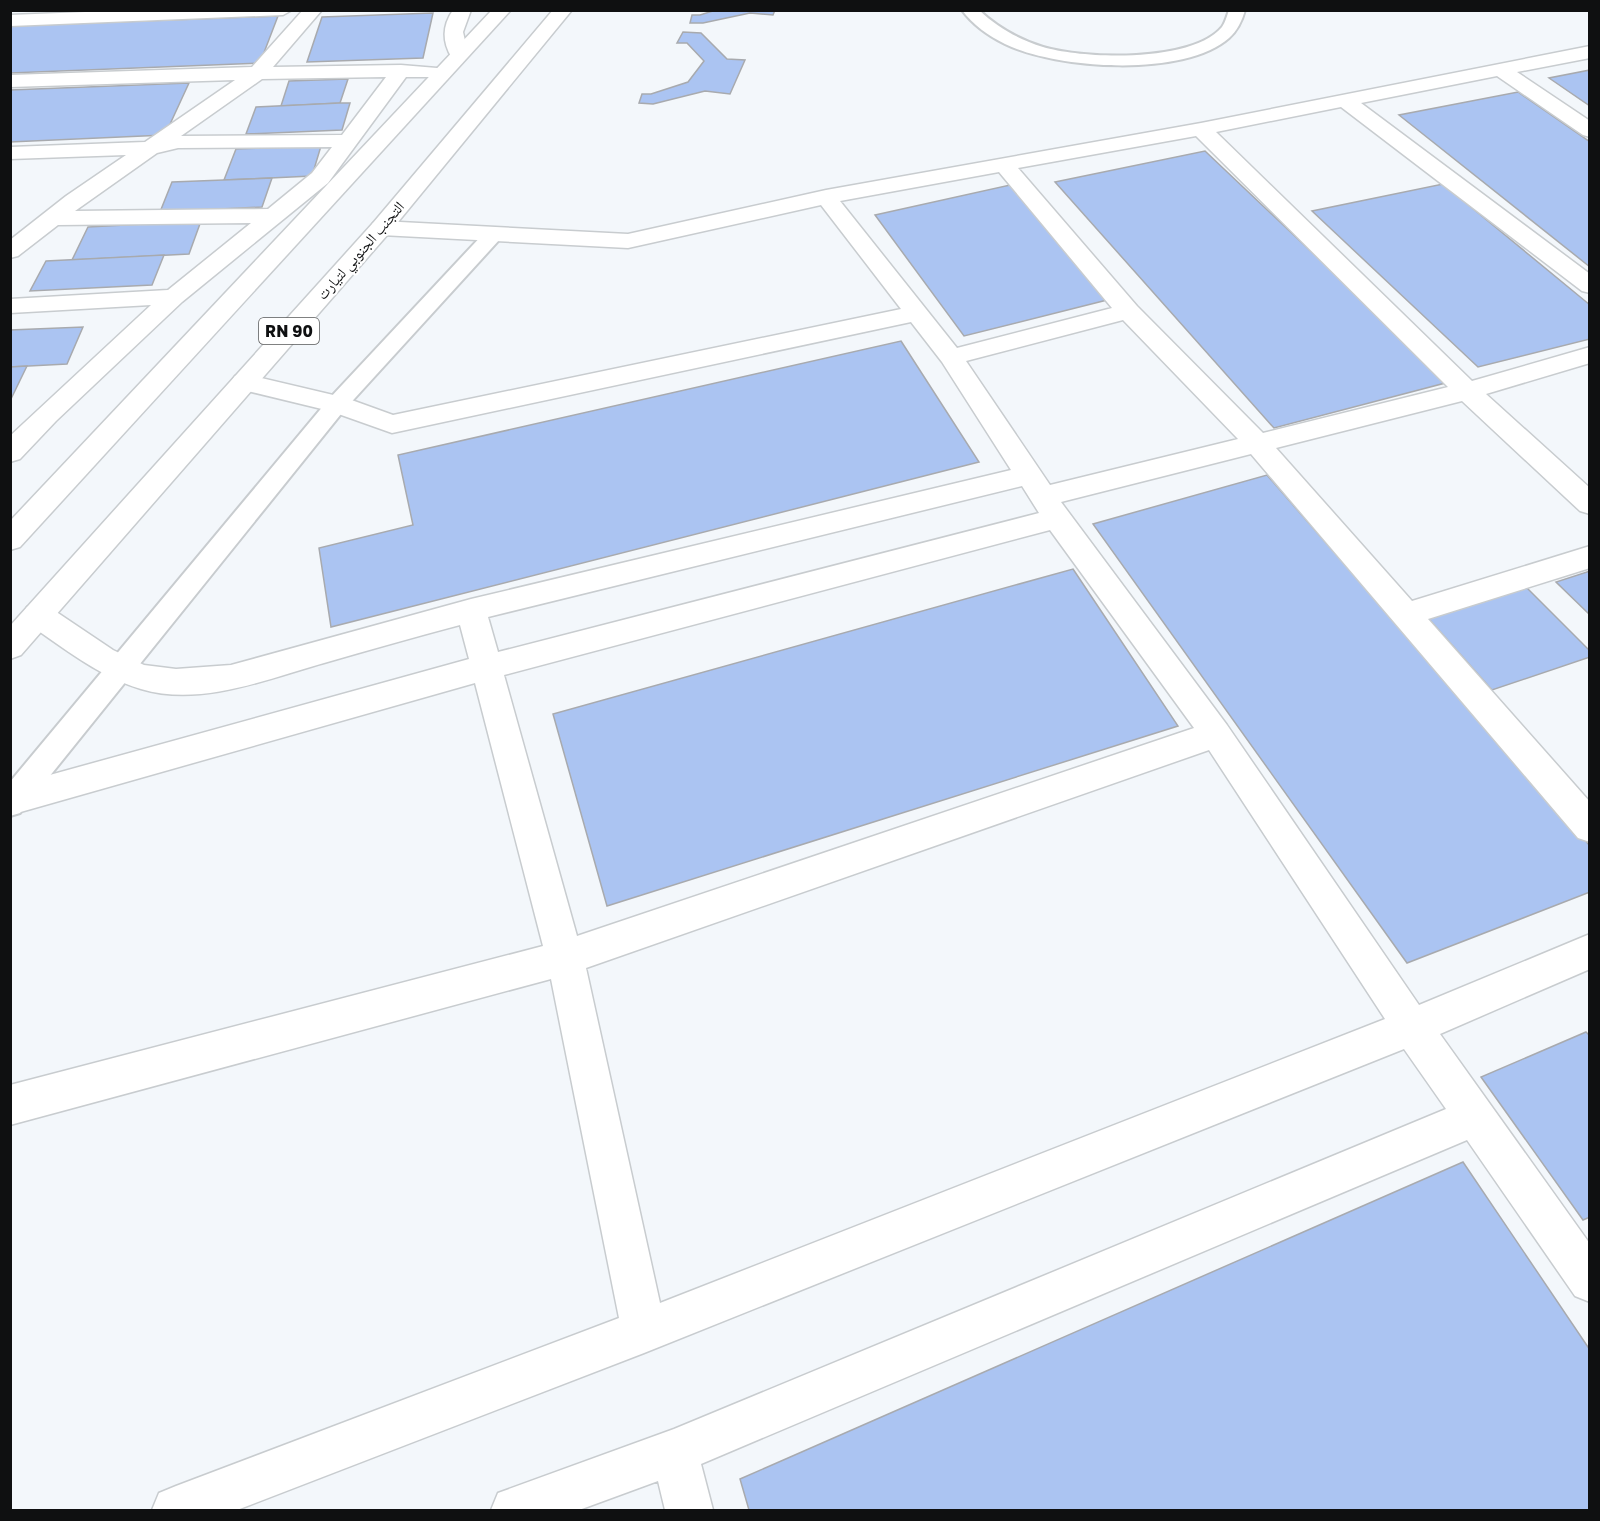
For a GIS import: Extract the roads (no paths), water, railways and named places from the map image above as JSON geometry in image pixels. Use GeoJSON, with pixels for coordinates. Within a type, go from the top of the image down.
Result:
{"type":"FeatureCollection","features":[{"type":"Feature","properties":{"kind":"main road"},"geometry":{"type":"LineString","coordinates":[[10,21],[70,15],[283,10]]}},
{"type":"Feature","properties":{"kind":"main road"},"geometry":{"type":"LineString","coordinates":[[10,251],[149,148],[257,73],[313,10]]}},
{"type":"Feature","properties":{"kind":"main road"},"geometry":{"type":"LineString","coordinates":[[459,54],[453,38],[453,30],[462,10]]}},
{"type":"Feature","properties":{"kind":"main road"},"geometry":{"type":"LineString","coordinates":[[10,540],[502,10]]}},
{"type":"Feature","properties":{"kind":"main road","name":"التجنب الجنوبي لتيارت"},"geometry":{"type":"LineString","coordinates":[[10,647],[381,228],[563,10]]}},
{"type":"Feature","properties":{"kind":"main road"},"geometry":{"type":"LineString","coordinates":[[381,228],[628,241],[826,197],[1201,129],[1590,52]]}},
{"type":"Feature","properties":{"kind":"main road"},"geometry":{"type":"LineString","coordinates":[[10,453],[47,415],[174,297],[320,178],[401,70]]}},
{"type":"Feature","properties":{"kind":"main road"},"geometry":{"type":"LineString","coordinates":[[10,81],[401,70],[442,73]]}},
{"type":"Feature","properties":{"kind":"main road"},"geometry":{"type":"LineString","coordinates":[[1501,70],[1590,131]]}},
{"type":"Feature","properties":{"kind":"main road"},"geometry":{"type":"LineString","coordinates":[[1344,100],[1590,286]]}},
{"type":"Feature","properties":{"kind":"main road"},"geometry":{"type":"LineString","coordinates":[[1201,129],[1467,391],[1590,504]]}},
{"type":"Feature","properties":{"kind":"main road"},"geometry":{"type":"LineString","coordinates":[[10,153],[149,148],[178,142],[347,141]]}},
{"type":"Feature","properties":{"kind":"main road"},"geometry":{"type":"LineString","coordinates":[[1005,166],[1128,311],[1257,443],[1590,827]]}},
{"type":"Feature","properties":{"kind":"main road"},"geometry":{"type":"LineString","coordinates":[[826,197],[951,357],[1042,496],[1216,734],[1412,1027],[1475,1117],[1584,1262]]}},
{"type":"Feature","properties":{"kind":"main road"},"geometry":{"type":"LineString","coordinates":[[52,218],[273,216]]}},
{"type":"Feature","properties":{"kind":"main road"},"geometry":{"type":"LineString","coordinates":[[10,306],[174,297]]}},
{"type":"Feature","properties":{"kind":"main road"},"geometry":{"type":"LineString","coordinates":[[951,357],[1128,311]]}},
{"type":"Feature","properties":{"kind":"main road"},"geometry":{"type":"LineString","coordinates":[[244,382],[337,404],[392,424],[916,313]]}},
{"type":"Feature","properties":{"kind":"main road"},"geometry":{"type":"LineString","coordinates":[[38,615],[119,668],[143,677],[172,682],[231,677],[471,610],[1042,496],[1467,391],[1590,355]]}},
{"type":"Feature","properties":{"kind":"main road"},"geometry":{"type":"LineString","coordinates":[[10,416],[47,415]]}},
{"type":"Feature","properties":{"kind":"main road"},"geometry":{"type":"LineString","coordinates":[[12,802],[486,667],[1042,496]]}},
{"type":"Feature","properties":{"kind":"main road"},"geometry":{"type":"LineString","coordinates":[[1405,615],[1590,557]]}},
{"type":"Feature","properties":{"kind":"main road"},"geometry":{"type":"LineString","coordinates":[[471,610],[564,958],[644,1331]]}},
{"type":"Feature","properties":{"kind":"main road"},"geometry":{"type":"LineString","coordinates":[[10,1105],[564,958],[1216,734]]}},
{"type":"Feature","properties":{"kind":"main road"},"geometry":{"type":"LineString","coordinates":[[176,1510],[644,1331],[1412,1027],[1590,951]]}},
{"type":"Feature","properties":{"kind":"main road"},"geometry":{"type":"LineString","coordinates":[[515,1510],[674,1452],[1475,1117]]}},
{"type":"Feature","properties":{"kind":"main road"},"geometry":{"type":"LineString","coordinates":[[674,1452],[689,1510]]}},
{"type":"Feature","properties":{"kind":"lane"},"geometry":{"type":"LineString","coordinates":[[969,10],[980,24],[1014,42],[1059,56],[1109,62],[1159,59],[1200,48],[1227,32],[1237,10]]}},
{"type":"Feature","properties":{"kind":"lane"},"geometry":{"type":"LineString","coordinates":[[12,802],[119,668],[337,404],[493,235]]}}]}
